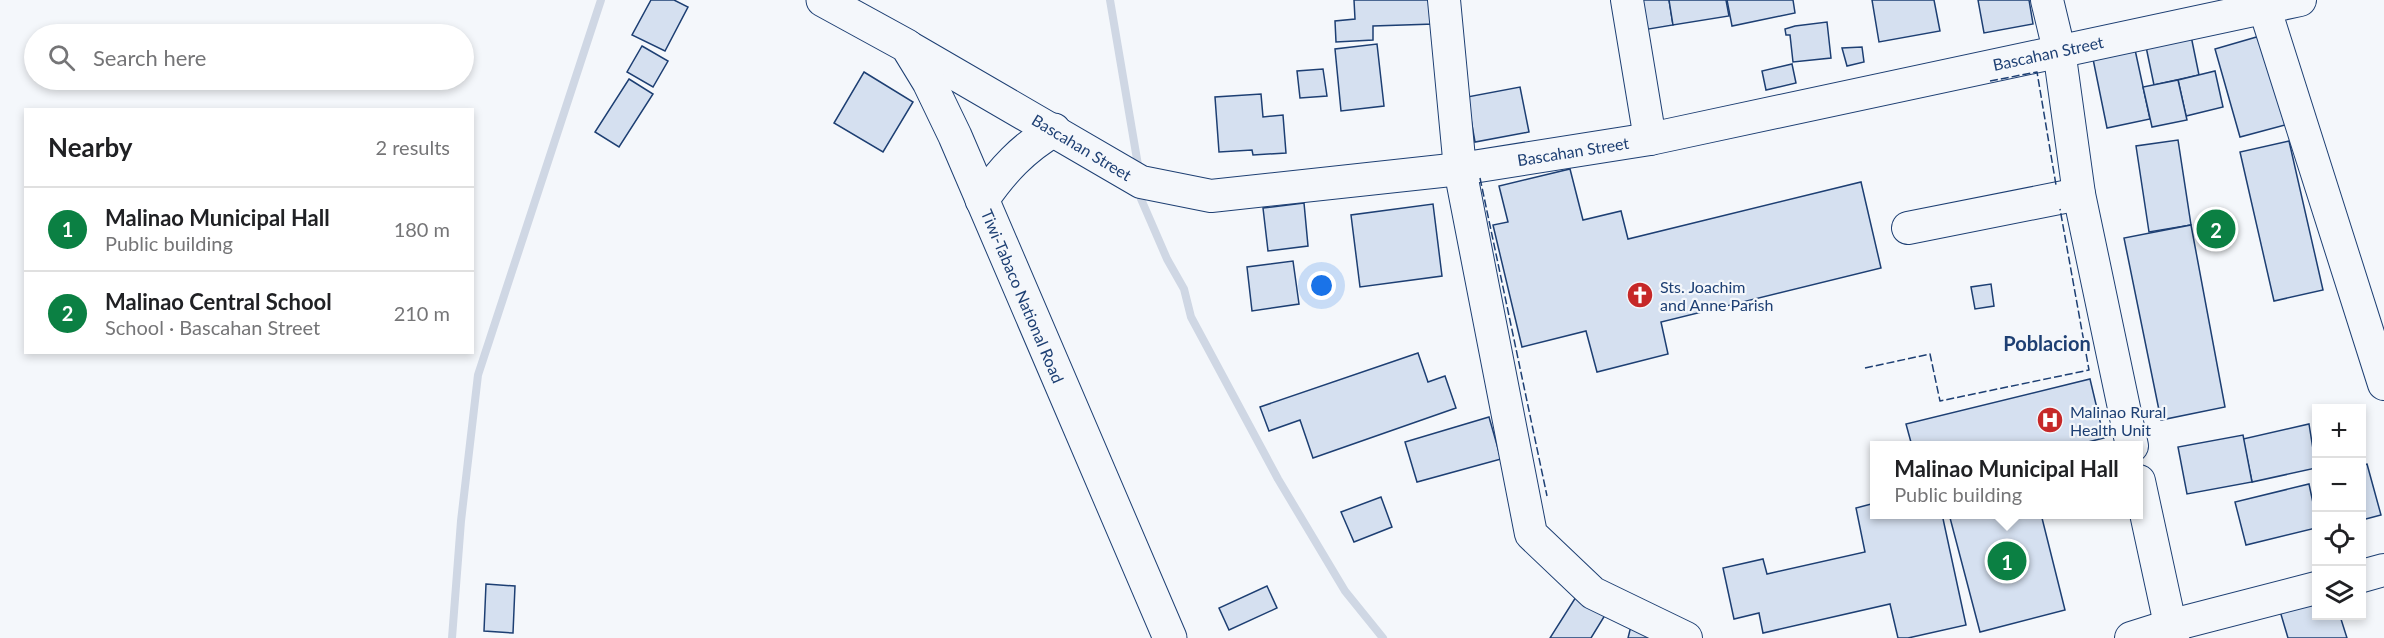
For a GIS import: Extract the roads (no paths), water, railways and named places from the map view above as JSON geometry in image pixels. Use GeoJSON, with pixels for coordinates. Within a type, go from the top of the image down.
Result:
{"type":"FeatureCollection","features":[{"type":"Feature","properties":{"kind":"main road","name":"Tiwi-Tabaco National Road"},"geometry":{"type":"LineString","coordinates":[[823,0],[907,46],[929,82],[945,114],[1170,638]]}},
{"type":"Feature","properties":{"kind":"main road"},"geometry":{"type":"LineString","coordinates":[[982,200],[1014,159],[1035,141],[1054,130]]}},
{"type":"Feature","properties":{"kind":"street"},"geometry":{"type":"LineString","coordinates":[[1444,0],[1460,169],[1531,534],[1593,592],[1686,638]]}},
{"type":"Feature","properties":{"kind":"street"},"geometry":{"type":"LineString","coordinates":[[1627,0],[1650,139]]}},
{"type":"Feature","properties":{"kind":"street"},"geometry":{"type":"LineString","coordinates":[[2047,0],[2059,50],[2079,194],[2131,441]]}},
{"type":"Feature","properties":{"kind":"street","name":"Bascahan Street"},"geometry":{"type":"LineString","coordinates":[[907,46],[1141,182],[1211,196],[1460,169],[1650,139],[2263,4],[2300,0]]}},
{"type":"Feature","properties":{"kind":"street"},"geometry":{"type":"LineString","coordinates":[[2263,4],[2384,384]]}},
{"type":"Feature","properties":{"kind":"street"},"geometry":{"type":"LineString","coordinates":[[1908,228],[2079,194]]}},
{"type":"Feature","properties":{"kind":"street"},"geometry":{"type":"LineString","coordinates":[[2143,500],[2171,632]]}},
{"type":"Feature","properties":{"kind":"street"},"geometry":{"type":"LineString","coordinates":[[2366,575],[2384,570]]}},
{"type":"Feature","properties":{"kind":"street"},"geometry":{"type":"LineString","coordinates":[[2131,638],[2171,632],[2312,589]]}},
{"type":"Feature","properties":{"kind":"waterway"},"geometry":{"type":"LineString","coordinates":[[452,638],[461,521],[478,375],[601,0]]}},
{"type":"Feature","properties":{"kind":"waterway"},"geometry":{"type":"LineString","coordinates":[[1110,0],[1139,171]]}},
{"type":"Feature","properties":{"kind":"waterway"},"geometry":{"type":"LineString","coordinates":[[1141,187],[1141,199],[1167,259],[1184,289],[1191,317],[1278,479],[1345,591],[1383,638]]}},
{"type":"Feature","properties":{"kind":"place","name":"Malinao Central School"},"geometry":{"type":"Point","coordinates":[2216,229]}},
{"type":"Feature","properties":{"kind":"place","name":"Sts. Joachim and Anne Parish"},"geometry":{"type":"Point","coordinates":[1640,295]}},
{"type":"Feature","properties":{"kind":"place","name":"Malinao Rural Health Unit"},"geometry":{"type":"Point","coordinates":[2050,420]}},
{"type":"Feature","properties":{"kind":"place","name":"Malinao Municipal Hall"},"geometry":{"type":"Point","coordinates":[2007,561]}},
{"type":"Feature","properties":{"kind":"district","name":"Poblacion"},"geometry":{"type":"Point","coordinates":[2047,343]}}]}
